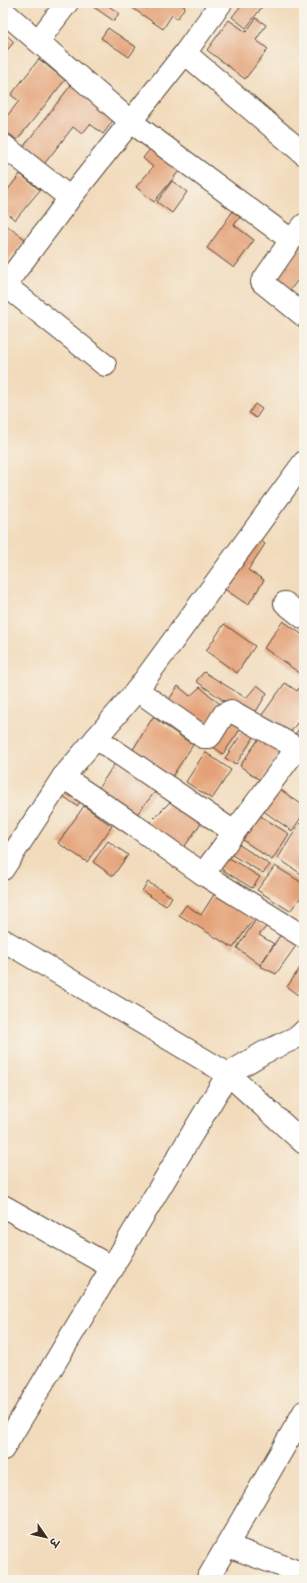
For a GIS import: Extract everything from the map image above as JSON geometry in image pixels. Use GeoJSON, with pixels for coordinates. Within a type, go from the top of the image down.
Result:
{"type":"FeatureCollection","features":[{"type":"Feature","properties":{"kind":"street"},"geometry":{"type":"LineString","coordinates":[[38,42],[67,3]]}},
{"type":"Feature","properties":{"kind":"street"},"geometry":{"type":"LineString","coordinates":[[105,365],[4,285],[130,121],[185,53],[221,3]]}},
{"type":"Feature","properties":{"kind":"street"},"geometry":{"type":"LineString","coordinates":[[3,11],[130,121],[297,232],[262,282],[304,316]]}},
{"type":"Feature","properties":{"kind":"street"},"geometry":{"type":"LineString","coordinates":[[185,53],[304,154]]}},
{"type":"Feature","properties":{"kind":"street"},"geometry":{"type":"LineString","coordinates":[[3,145],[70,198]]}},
{"type":"Feature","properties":{"kind":"street"},"geometry":{"type":"LineString","coordinates":[[3,869],[63,777],[137,690],[304,462]]}},
{"type":"Feature","properties":{"kind":"street"},"geometry":{"type":"LineString","coordinates":[[285,603],[304,618]]}},
{"type":"Feature","properties":{"kind":"street"},"geometry":{"type":"LineString","coordinates":[[137,690],[203,737],[209,737],[224,714],[231,711],[301,750],[234,832],[203,874]]}},
{"type":"Feature","properties":{"kind":"street"},"geometry":{"type":"LineString","coordinates":[[96,738],[234,832]]}},
{"type":"Feature","properties":{"kind":"street"},"geometry":{"type":"LineString","coordinates":[[63,777],[203,874],[304,936]]}},
{"type":"Feature","properties":{"kind":"street"},"geometry":{"type":"LineString","coordinates":[[3,940],[228,1074],[304,1143]]}},
{"type":"Feature","properties":{"kind":"street"},"geometry":{"type":"LineString","coordinates":[[3,1449],[113,1268],[228,1074],[263,1053],[299,1036],[304,1031]]}},
{"type":"Feature","properties":{"kind":"street"},"geometry":{"type":"LineString","coordinates":[[3,1206],[113,1268]]}},
{"type":"Feature","properties":{"kind":"street"},"geometry":{"type":"LineString","coordinates":[[207,1580],[304,1412]]}},
{"type":"Feature","properties":{"kind":"street"},"geometry":{"type":"LineString","coordinates":[[228,1546],[304,1574]]}},
{"type":"Feature","properties":{"kind":"building"},"geometry":{"type":"Polygon","coordinates":[[[88,3],[104,3],[119,13],[114,21],[88,3]]]}},
{"type":"Feature","properties":{"kind":"building"},"geometry":{"type":"Polygon","coordinates":[[[129,3],[179,3],[185,7],[177,19],[172,15],[163,29],[128,5],[129,3]]]}},
{"type":"Feature","properties":{"kind":"building"},"geometry":{"type":"Polygon","coordinates":[[[243,3],[265,3],[246,28],[232,17],[243,3]]]}},
{"type":"Feature","properties":{"kind":"building"},"geometry":{"type":"Polygon","coordinates":[[[256,18],[266,25],[256,40],[268,49],[245,79],[207,50],[229,20],[246,32],[256,18]]]}},
{"type":"Feature","properties":{"kind":"building"},"geometry":{"type":"Polygon","coordinates":[[[108,28],[136,47],[129,57],[101,38],[108,28]]]}},
{"type":"Feature","properties":{"kind":"building"},"geometry":{"type":"Polygon","coordinates":[[[3,32],[14,42],[3,55],[3,32]]]}},
{"type":"Feature","properties":{"kind":"building"},"geometry":{"type":"Polygon","coordinates":[[[39,59],[65,80],[17,140],[3,129],[3,121],[19,101],[11,95],[39,59]]]}},
{"type":"Feature","properties":{"kind":"building"},"geometry":{"type":"Polygon","coordinates":[[[71,85],[114,119],[103,134],[90,124],[82,134],[73,127],[41,168],[20,151],[71,85]]]}},
{"type":"Feature","properties":{"kind":"building"},"geometry":{"type":"Polygon","coordinates":[[[151,148],[179,171],[154,202],[136,187],[153,167],[143,158],[151,148]]]}},
{"type":"Feature","properties":{"kind":"building"},"geometry":{"type":"Polygon","coordinates":[[[20,174],[40,190],[15,220],[3,210],[3,196],[20,174]]]}},
{"type":"Feature","properties":{"kind":"building"},"geometry":{"type":"Polygon","coordinates":[[[172,181],[187,192],[172,213],[157,202],[172,181]]]}},
{"type":"Feature","properties":{"kind":"building"},"geometry":{"type":"Polygon","coordinates":[[[233,211],[240,217],[234,225],[254,240],[234,268],[207,248],[233,211]]]}},
{"type":"Feature","properties":{"kind":"building"},"geometry":{"type":"Polygon","coordinates":[[[3,223],[25,239],[3,269],[3,223]]]}},
{"type":"Feature","properties":{"kind":"building"},"geometry":{"type":"Polygon","coordinates":[[[304,241],[304,272],[287,294],[273,284],[304,241]]]}},
{"type":"Feature","properties":{"kind":"building"},"geometry":{"type":"Polygon","coordinates":[[[255,404],[262,409],[256,418],[249,413],[255,404]]]}},
{"type":"Feature","properties":{"kind":"building"},"geometry":{"type":"Polygon","coordinates":[[[255,537],[265,544],[248,570],[264,580],[248,605],[223,588],[255,537]]]}},
{"type":"Feature","properties":{"kind":"building"},"geometry":{"type":"Polygon","coordinates":[[[283,621],[304,636],[304,676],[264,648],[283,621]]]}},
{"type":"Feature","properties":{"kind":"building"},"geometry":{"type":"Polygon","coordinates":[[[224,624],[255,646],[237,673],[206,651],[224,624]]]}},
{"type":"Feature","properties":{"kind":"building"},"geometry":{"type":"Polygon","coordinates":[[[204,672],[246,698],[257,685],[267,693],[251,720],[196,681],[204,672]]]}},
{"type":"Feature","properties":{"kind":"building"},"geometry":{"type":"Polygon","coordinates":[[[304,682],[304,713],[288,736],[259,719],[285,683],[297,691],[304,682]]]}},
{"type":"Feature","properties":{"kind":"building"},"geometry":{"type":"Polygon","coordinates":[[[178,686],[190,696],[200,687],[220,704],[202,729],[166,704],[178,686]]]}},
{"type":"Feature","properties":{"kind":"building"},"geometry":{"type":"Polygon","coordinates":[[[231,715],[244,724],[223,754],[211,745],[231,715]]]}},
{"type":"Feature","properties":{"kind":"building"},"geometry":{"type":"Polygon","coordinates":[[[153,717],[193,745],[169,781],[129,756],[153,717]]]}},
{"type":"Feature","properties":{"kind":"building"},"geometry":{"type":"Polygon","coordinates":[[[304,722],[304,743],[294,736],[304,722]]]}},
{"type":"Feature","properties":{"kind":"building"},"geometry":{"type":"Polygon","coordinates":[[[247,726],[258,731],[236,764],[225,758],[247,726]]]}},
{"type":"Feature","properties":{"kind":"building"},"geometry":{"type":"Polygon","coordinates":[[[262,734],[284,749],[261,781],[240,766],[262,734]]]}},
{"type":"Feature","properties":{"kind":"building"},"geometry":{"type":"Polygon","coordinates":[[[205,752],[231,770],[212,799],[186,782],[205,752]]]}},
{"type":"Feature","properties":{"kind":"building"},"geometry":{"type":"Polygon","coordinates":[[[118,759],[159,787],[132,820],[93,796],[118,759]]]}},
{"type":"Feature","properties":{"kind":"building"},"geometry":{"type":"Polygon","coordinates":[[[64,780],[85,795],[77,806],[56,791],[64,780]]]}},
{"type":"Feature","properties":{"kind":"building"},"geometry":{"type":"Polygon","coordinates":[[[278,788],[304,806],[304,813],[292,831],[262,810],[278,788]]]}},
{"type":"Feature","properties":{"kind":"building"},"geometry":{"type":"Polygon","coordinates":[[[171,801],[183,811],[188,806],[203,820],[178,856],[144,828],[171,801]]]}},
{"type":"Feature","properties":{"kind":"building"},"geometry":{"type":"Polygon","coordinates":[[[84,806],[112,826],[87,862],[58,843],[84,806]]]}},
{"type":"Feature","properties":{"kind":"building"},"geometry":{"type":"Polygon","coordinates":[[[254,812],[289,834],[272,860],[237,836],[254,812]]]}},
{"type":"Feature","properties":{"kind":"building"},"geometry":{"type":"Polygon","coordinates":[[[300,823],[304,826],[304,876],[278,858],[300,823]]]}},
{"type":"Feature","properties":{"kind":"building"},"geometry":{"type":"Polygon","coordinates":[[[232,840],[270,865],[263,873],[225,851],[232,840]]]}},
{"type":"Feature","properties":{"kind":"building"},"geometry":{"type":"Polygon","coordinates":[[[108,841],[128,855],[113,876],[93,862],[108,841]]]}},
{"type":"Feature","properties":{"kind":"building"},"geometry":{"type":"Polygon","coordinates":[[[223,854],[260,877],[252,888],[216,866],[223,854]]]}},
{"type":"Feature","properties":{"kind":"building"},"geometry":{"type":"Polygon","coordinates":[[[275,866],[304,884],[304,893],[290,911],[257,890],[275,866]]]}},
{"type":"Feature","properties":{"kind":"building"},"geometry":{"type":"Polygon","coordinates":[[[148,882],[172,897],[166,906],[142,891],[148,882]]]}},
{"type":"Feature","properties":{"kind":"building"},"geometry":{"type":"Polygon","coordinates":[[[220,885],[259,911],[233,948],[179,915],[186,905],[201,915],[220,885]]]}},
{"type":"Feature","properties":{"kind":"building"},"geometry":{"type":"Polygon","coordinates":[[[256,919],[267,926],[259,935],[274,944],[260,965],[237,948],[256,919]]]}},
{"type":"Feature","properties":{"kind":"building"},"geometry":{"type":"Polygon","coordinates":[[[285,928],[300,940],[276,974],[260,966],[285,928]]]}},
{"type":"Feature","properties":{"kind":"building"},"geometry":{"type":"Polygon","coordinates":[[[304,962],[304,989],[299,996],[287,987],[304,962]]]}}]}
